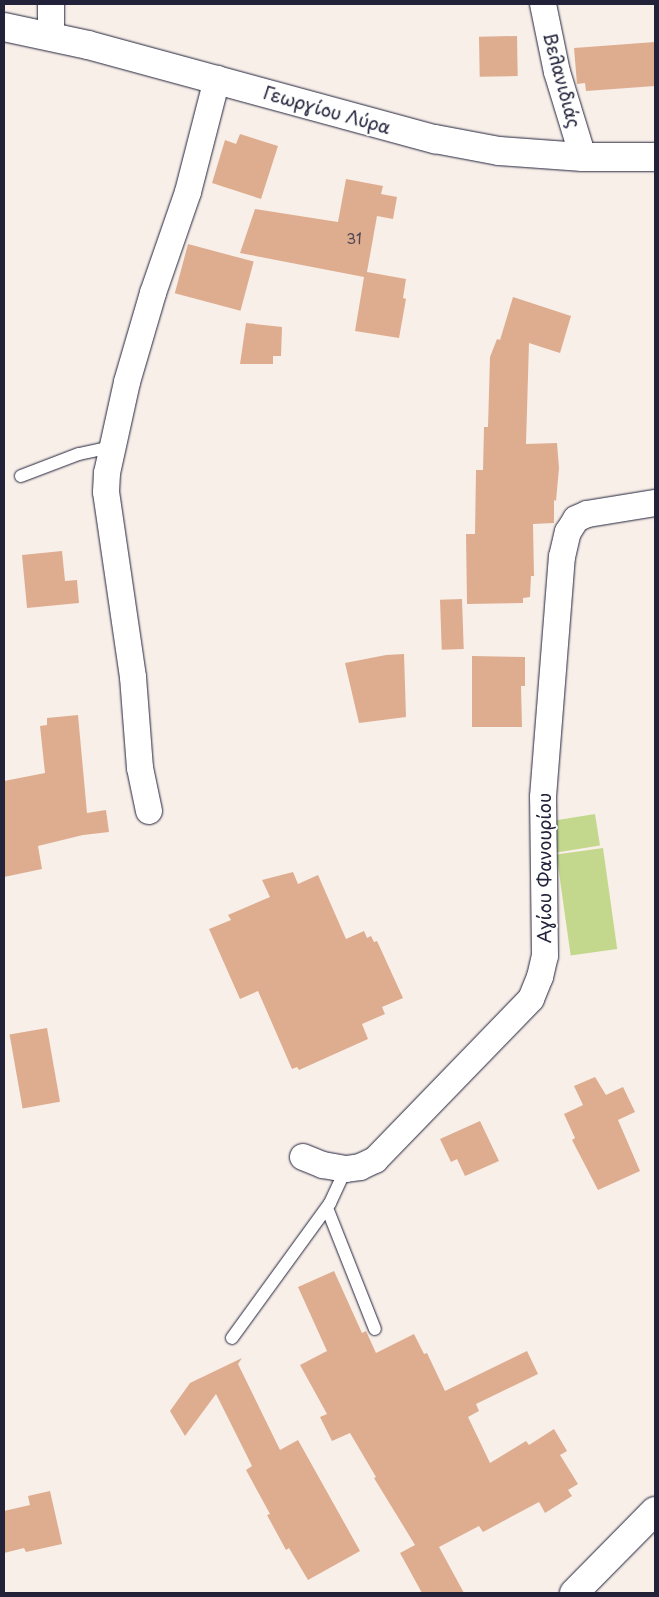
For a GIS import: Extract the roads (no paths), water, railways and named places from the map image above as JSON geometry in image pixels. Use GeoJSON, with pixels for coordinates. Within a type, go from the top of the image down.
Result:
{"type":"FeatureCollection","features":[{"type":"Feature","properties":{"kind":"main road","name":"Γεωργίου Λύρα"},"geometry":{"type":"LineString","coordinates":[[4,27],[51,36],[217,79],[381,126],[499,151],[583,157],[655,157]]}},
{"type":"Feature","properties":{"kind":"main road"},"geometry":{"type":"LineString","coordinates":[[574,1593],[655,1511]]}},
{"type":"Feature","properties":{"kind":"street"},"geometry":{"type":"LineString","coordinates":[[51,4],[51,36]]}},
{"type":"Feature","properties":{"kind":"street","name":"Βελανιδιάς"},"geometry":{"type":"LineString","coordinates":[[543,4],[557,72],[583,157]]}},
{"type":"Feature","properties":{"kind":"street"},"geometry":{"type":"LineString","coordinates":[[149,811],[140,768],[133,677],[106,492],[112,447],[129,373],[153,293],[188,192],[217,79]]}},
{"type":"Feature","properties":{"kind":"street","name":"Αγίου Φανουρίου"},"geometry":{"type":"LineString","coordinates":[[303,1157],[323,1165],[346,1169],[360,1168],[375,1160],[531,998],[540,977],[545,956],[542,797],[562,558],[568,532],[576,519],[588,514],[655,503]]}},
{"type":"Feature","properties":{"kind":"lane"},"geometry":{"type":"LineString","coordinates":[[21,476],[79,454],[112,447]]}},
{"type":"Feature","properties":{"kind":"lane"},"geometry":{"type":"LineString","coordinates":[[232,1338],[327,1208],[346,1169]]}},
{"type":"Feature","properties":{"kind":"lane"},"geometry":{"type":"LineString","coordinates":[[327,1208],[374,1329]]}}]}
